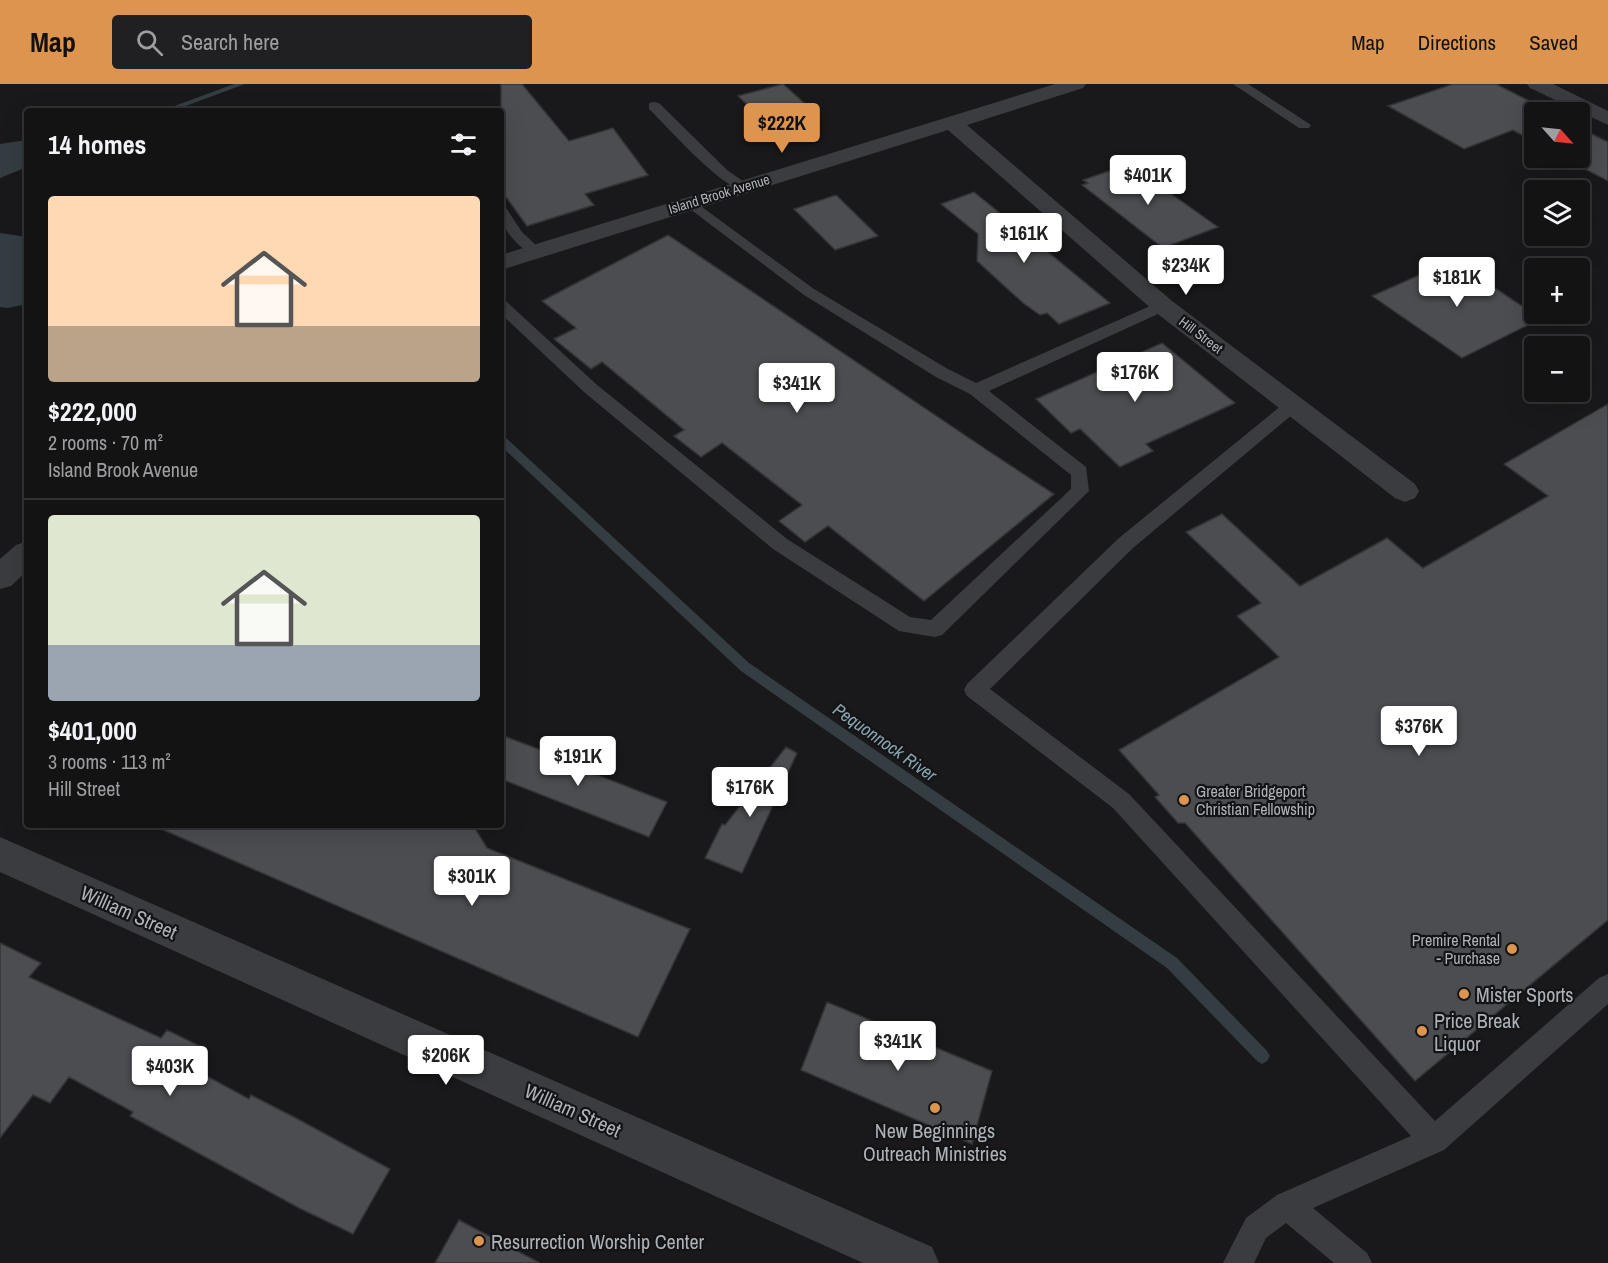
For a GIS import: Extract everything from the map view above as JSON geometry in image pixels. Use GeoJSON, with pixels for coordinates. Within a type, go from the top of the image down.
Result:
{"type":"FeatureCollection","features":[{"type":"Feature","properties":{"kind":"street","name":"Island Brook Avenue"},"geometry":{"type":"LineString","coordinates":[[504,262],[1076,84]]}},
{"type":"Feature","properties":{"kind":"street"},"geometry":{"type":"LineString","coordinates":[[1537,84],[1608,119]]}},
{"type":"Feature","properties":{"kind":"street","name":"Hill Street"},"geometry":{"type":"LineString","coordinates":[[951,122],[1163,306],[1405,491]]}},
{"type":"Feature","properties":{"kind":"street"},"geometry":{"type":"LineString","coordinates":[[0,577],[24,556]]}},
{"type":"Feature","properties":{"kind":"street","name":"William Street"},"geometry":{"type":"LineString","coordinates":[[0,854],[916,1263]]}},
{"type":"Feature","properties":{"kind":"lane"},"geometry":{"type":"LineString","coordinates":[[1239,84],[1304,125]]}},
{"type":"Feature","properties":{"kind":"lane"},"geometry":{"type":"LineString","coordinates":[[654,106],[722,173],[742,187]]}},
{"type":"Feature","properties":{"kind":"lane"},"geometry":{"type":"LineString","coordinates":[[504,308],[591,388],[780,544],[906,625],[935,629],[1080,491],[1080,472],[976,390],[942,373],[809,292],[691,203]]}},
{"type":"Feature","properties":{"kind":"lane"},"geometry":{"type":"LineString","coordinates":[[504,216],[517,235],[534,252]]}},
{"type":"Feature","properties":{"kind":"lane"},"geometry":{"type":"LineString","coordinates":[[976,390],[1163,306]]}},
{"type":"Feature","properties":{"kind":"lane"},"geometry":{"type":"LineString","coordinates":[[1293,405],[1126,543],[975,690],[1121,801],[1434,1140]]}},
{"type":"Feature","properties":{"kind":"lane"},"geometry":{"type":"LineString","coordinates":[[1238,1263],[1256,1228],[1287,1205],[1434,1140],[1608,987]]}},
{"type":"Feature","properties":{"kind":"lane"},"geometry":{"type":"LineString","coordinates":[[1287,1205],[1356,1263]]}},
{"type":"Feature","properties":{"kind":"shaded area"},"geometry":{"type":"Polygon","coordinates":[[[24,140],[24,168],[0,178],[0,144],[24,140]]]}},
{"type":"Feature","properties":{"kind":"shaded area"},"geometry":{"type":"Polygon","coordinates":[[[0,233],[24,237],[24,305],[0,307],[0,233]]]}},
{"type":"Feature","properties":{"kind":"building"},"geometry":{"type":"Polygon","coordinates":[[[501,84],[522,84],[569,141],[613,128],[648,175],[585,194],[594,205],[527,226],[504,194],[504,108],[501,108],[501,84]]]}},
{"type":"Feature","properties":{"kind":"building"},"geometry":{"type":"Polygon","coordinates":[[[783,84],[811,109],[766,123],[738,96],[783,84]]]}},
{"type":"Feature","properties":{"kind":"building"},"geometry":{"type":"Polygon","coordinates":[[[1453,84],[1496,84],[1531,102],[1524,102],[1524,136],[1513,130],[1464,149],[1388,106],[1453,84]]]}},
{"type":"Feature","properties":{"kind":"building"},"geometry":{"type":"Polygon","coordinates":[[[1590,133],[1608,142],[1608,181],[1583,168],[1590,168],[1590,133]]]}},
{"type":"Feature","properties":{"kind":"building"},"geometry":{"type":"Polygon","coordinates":[[[1129,164],[1218,227],[1163,248],[1082,185],[1088,183],[1083,180],[1129,164]]]}},
{"type":"Feature","properties":{"kind":"building"},"geometry":{"type":"Polygon","coordinates":[[[974,192],[1110,303],[1059,324],[1047,313],[1040,315],[1023,303],[977,261],[978,234],[941,204],[974,192]]]}},
{"type":"Feature","properties":{"kind":"building"},"geometry":{"type":"Polygon","coordinates":[[[836,195],[878,236],[835,250],[794,209],[836,195]]]}},
{"type":"Feature","properties":{"kind":"building"},"geometry":{"type":"Polygon","coordinates":[[[668,235],[1054,494],[924,601],[828,526],[805,542],[779,521],[802,505],[722,443],[701,457],[674,436],[684,430],[602,362],[591,369],[554,339],[576,328],[542,301],[668,235]]]}},
{"type":"Feature","properties":{"kind":"building"},"geometry":{"type":"Polygon","coordinates":[[[1453,260],[1524,307],[1524,324],[1530,324],[1462,358],[1372,296],[1453,260]]]}},
{"type":"Feature","properties":{"kind":"building"},"geometry":{"type":"Polygon","coordinates":[[[1162,343],[1235,403],[1146,444],[1153,451],[1120,467],[1080,429],[1071,433],[1036,399],[1162,343]]]}},
{"type":"Feature","properties":{"kind":"building"},"geometry":{"type":"Polygon","coordinates":[[[1608,404],[1608,920],[1415,1081],[1185,823],[1178,823],[1155,797],[1159,795],[1119,750],[1279,657],[1237,616],[1261,603],[1186,532],[1222,514],[1300,586],[1387,538],[1423,568],[1548,496],[1504,464],[1608,404]]]}},
{"type":"Feature","properties":{"kind":"building"},"geometry":{"type":"Polygon","coordinates":[[[504,736],[584,766],[582,769],[667,802],[649,837],[504,780],[504,736]]]}},
{"type":"Feature","properties":{"kind":"building"},"geometry":{"type":"Polygon","coordinates":[[[786,747],[797,753],[742,873],[705,858],[722,824],[725,825],[786,747]]]}},
{"type":"Feature","properties":{"kind":"building"},"geometry":{"type":"Polygon","coordinates":[[[159,828],[475,828],[487,848],[690,929],[638,1037],[159,828]]]}},
{"type":"Feature","properties":{"kind":"building"},"geometry":{"type":"Polygon","coordinates":[[[0,943],[41,963],[29,977],[161,1038],[167,1030],[206,1049],[192,1068],[249,1099],[251,1095],[390,1169],[353,1234],[299,1208],[130,1116],[133,1112],[69,1077],[50,1103],[33,1095],[0,1138],[0,943]]]}},
{"type":"Feature","properties":{"kind":"building","name":"New Beginnings Outreach Ministries"},"geometry":{"type":"Polygon","coordinates":[[[827,1002],[992,1071],[972,1144],[801,1070],[827,1002]]]}},
{"type":"Feature","properties":{"kind":"building","name":"Resurrection Worship Center"},"geometry":{"type":"Polygon","coordinates":[[[459,1220],[540,1263],[435,1263],[459,1220]]]}},
{"type":"Feature","properties":{"kind":"waterway"},"geometry":{"type":"LineString","coordinates":[[173,108],[241,84]]}},
{"type":"Feature","properties":{"kind":"waterway","name":"Pequonnock River"},"geometry":{"type":"LineString","coordinates":[[504,443],[745,667],[1172,963],[1262,1056]]}},
{"type":"Feature","properties":{"kind":"place","name":"Greater Bridgeport Christian Fellowship"},"geometry":{"type":"Point","coordinates":[1184,800]}},
{"type":"Feature","properties":{"kind":"place","name":"Premire Rental - Purchase"},"geometry":{"type":"Point","coordinates":[1512,949]}},
{"type":"Feature","properties":{"kind":"place","name":"Mister Sports"},"geometry":{"type":"Point","coordinates":[1464,994]}},
{"type":"Feature","properties":{"kind":"place","name":"Price Break Liquor"},"geometry":{"type":"Point","coordinates":[1422,1031]}},
{"type":"Feature","properties":{"kind":"place","name":"New Beginnings Outreach Ministries"},"geometry":{"type":"Point","coordinates":[935,1108]}},
{"type":"Feature","properties":{"kind":"place","name":"Resurrection Worship Center"},"geometry":{"type":"Point","coordinates":[479,1241]}}]}
